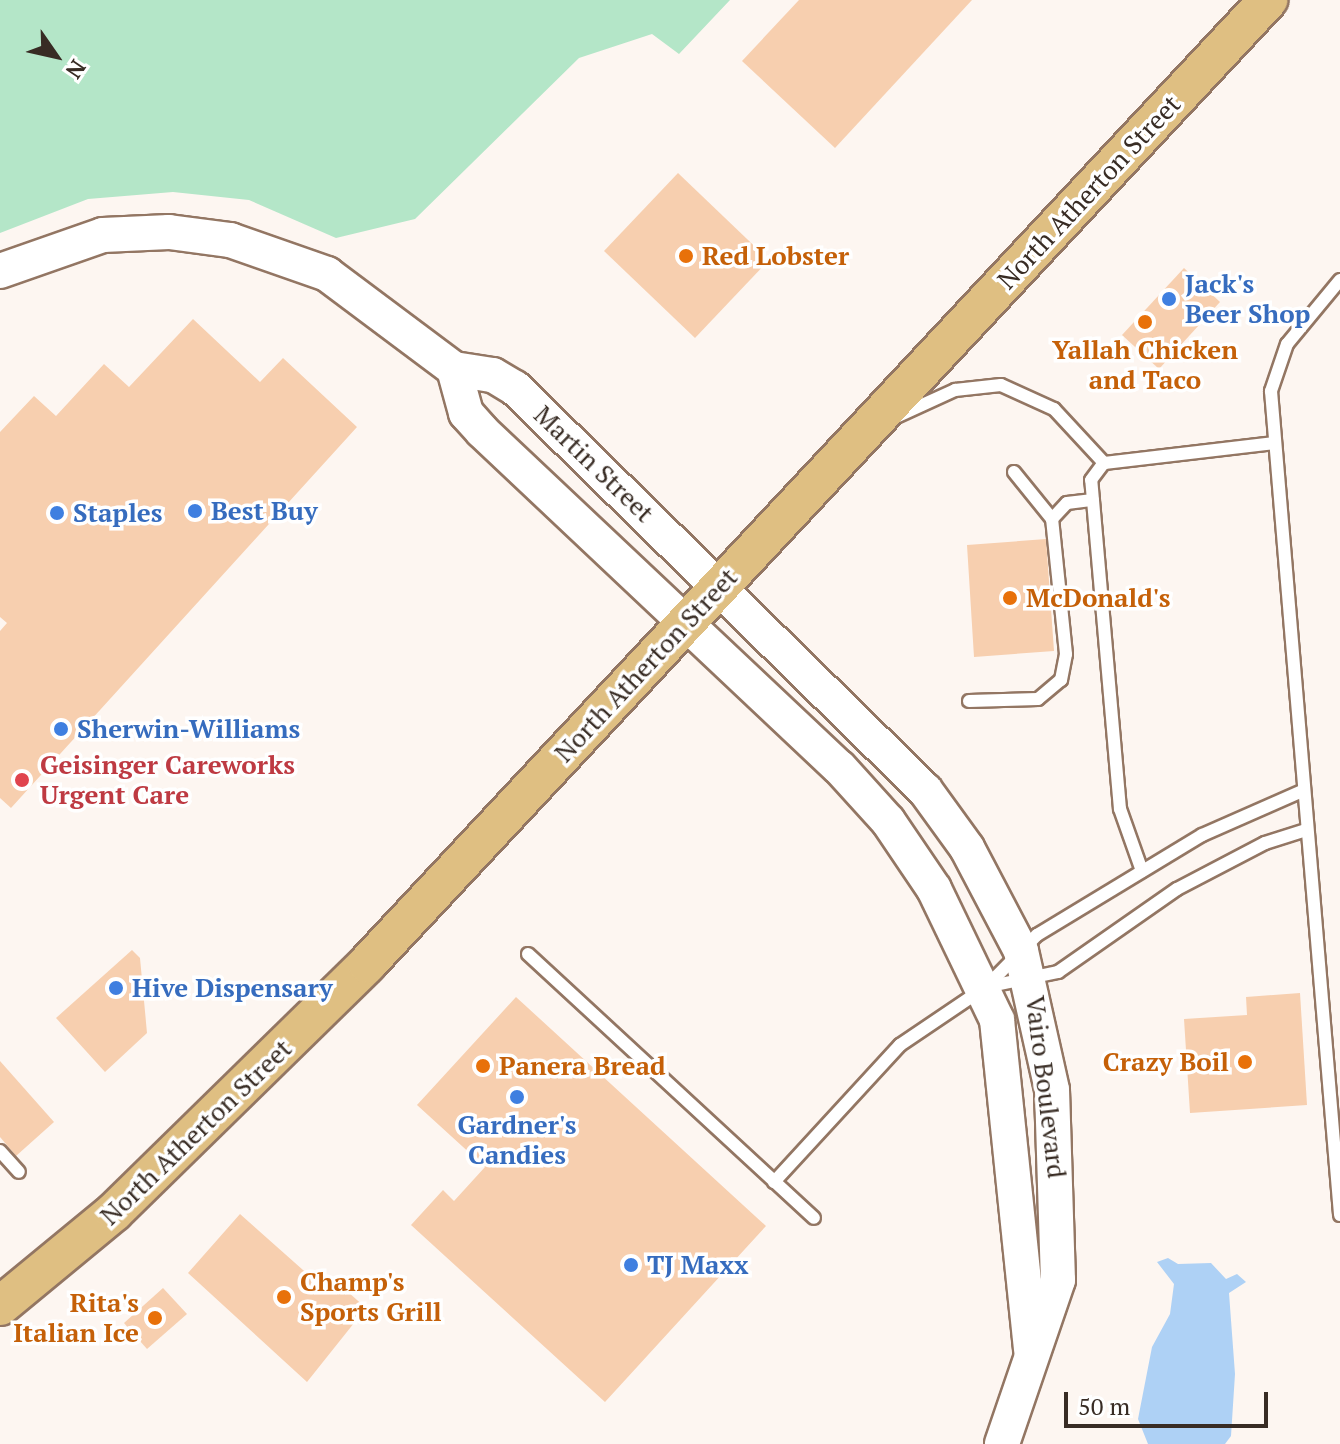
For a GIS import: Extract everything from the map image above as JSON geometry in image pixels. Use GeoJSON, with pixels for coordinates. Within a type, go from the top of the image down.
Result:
{"type":"FeatureCollection","features":[{"type":"Feature","properties":{"kind":"main road","name":"North Atherton Street"},"geometry":{"type":"LineString","coordinates":[[0,1306],[114,1212],[281,1053],[1268,0]]}},
{"type":"Feature","properties":{"kind":"main road","name":"Martin Street"},"geometry":{"type":"LineString","coordinates":[[0,271],[103,235],[169,232],[230,240],[327,274],[454,369],[493,375],[515,388],[720,587]]}},
{"type":"Feature","properties":{"kind":"main road","name":"Martin Street"},"geometry":{"type":"LineString","coordinates":[[454,369],[466,413],[482,431],[685,623]]}},
{"type":"Feature","properties":{"kind":"main road","name":"Vairo Boulevard"},"geometry":{"type":"LineString","coordinates":[[720,587],[925,790],[967,848],[1027,966],[1052,1090],[1061,1259],[1032,1362],[1002,1444]]}},
{"type":"Feature","properties":{"kind":"main road","name":"Vairo Boulevard"},"geometry":{"type":"LineString","coordinates":[[685,623],[888,821],[934,889],[986,987],[1006,1061],[1032,1362]]}},
{"type":"Feature","properties":{"kind":"lane"},"geometry":{"type":"LineString","coordinates":[[1340,280],[1300,323],[1278,366],[1271,391],[1302,791],[1340,1215]]}},
{"type":"Feature","properties":{"kind":"lane"},"geometry":{"type":"LineString","coordinates":[[832,466],[917,406],[955,390],[1001,385],[1054,409],[1104,463]]}},
{"type":"Feature","properties":{"kind":"lane"},"geometry":{"type":"LineString","coordinates":[[1142,871],[1120,809],[1091,480],[1104,463],[1273,443]]}},
{"type":"Feature","properties":{"kind":"lane"},"geometry":{"type":"LineString","coordinates":[[969,701],[1038,699],[1061,680],[1066,654],[1052,519],[1037,493],[1014,472]]}},
{"type":"Feature","properties":{"kind":"lane"},"geometry":{"type":"LineString","coordinates":[[1052,519],[1067,503],[1093,500]]}},
{"type":"Feature","properties":{"kind":"lane"},"geometry":{"type":"LineString","coordinates":[[774,1182],[900,1045],[986,987],[1027,966],[1142,871],[1202,835],[1302,791]]}},
{"type":"Feature","properties":{"kind":"lane"},"geometry":{"type":"LineString","coordinates":[[986,987],[1027,966],[1058,972],[1203,874],[1306,830]]}},
{"type":"Feature","properties":{"kind":"lane"},"geometry":{"type":"LineString","coordinates":[[528,954],[814,1218]]}},
{"type":"Feature","properties":{"kind":"lane"},"geometry":{"type":"LineString","coordinates":[[0,1151],[19,1172]]}},
{"type":"Feature","properties":{"kind":"green space"},"geometry":{"type":"Polygon","coordinates":[[[0,0],[730,0],[679,54],[652,34],[579,58],[415,219],[336,238],[249,200],[173,192],[88,199],[0,233],[0,0]]]}},
{"type":"Feature","properties":{"kind":"water"},"geometry":{"type":"Polygon","coordinates":[[[1168,1258],[1178,1264],[1211,1263],[1226,1279],[1237,1274],[1246,1282],[1229,1293],[1235,1374],[1231,1436],[1225,1444],[1148,1444],[1138,1419],[1152,1347],[1170,1314],[1174,1284],[1157,1262],[1168,1258]]]}},
{"type":"Feature","properties":{"kind":"building"},"geometry":{"type":"Polygon","coordinates":[[[799,0],[972,0],[835,148],[742,61],[799,0]]]}},
{"type":"Feature","properties":{"kind":"building","name":"Red Lobster"},"geometry":{"type":"Polygon","coordinates":[[[678,173],[769,260],[695,338],[604,251],[678,173]]]}},
{"type":"Feature","properties":{"kind":"building"},"geometry":{"type":"Polygon","coordinates":[[[1184,268],[1220,302],[1159,369],[1122,335],[1184,268]]]}},
{"type":"Feature","properties":{"kind":"building"},"geometry":{"type":"Polygon","coordinates":[[[193,319],[260,382],[283,358],[357,427],[11,808],[0,798],[0,631],[7,623],[0,617],[0,432],[34,396],[56,416],[104,364],[129,387],[193,319]]]}},
{"type":"Feature","properties":{"kind":"building","name":"McDonald's"},"geometry":{"type":"Polygon","coordinates":[[[1046,539],[1054,651],[974,657],[967,545],[1046,539]]]}},
{"type":"Feature","properties":{"kind":"building","name":"Hive Dispensary"},"geometry":{"type":"Polygon","coordinates":[[[132,950],[140,958],[147,1033],[105,1072],[56,1018],[132,950]]]}},
{"type":"Feature","properties":{"kind":"building","name":"Crazy Boil"},"geometry":{"type":"Polygon","coordinates":[[[1300,993],[1307,1105],[1190,1113],[1184,1019],[1247,1015],[1246,997],[1300,993]]]}},
{"type":"Feature","properties":{"kind":"building"},"geometry":{"type":"Polygon","coordinates":[[[516,997],[766,1226],[605,1402],[411,1225],[443,1190],[454,1201],[485,1167],[417,1105],[516,997]]]}},
{"type":"Feature","properties":{"kind":"building"},"geometry":{"type":"Polygon","coordinates":[[[0,1061],[54,1122],[16,1156],[0,1137],[0,1061]]]}},
{"type":"Feature","properties":{"kind":"building","name":"Champ's Sports Grill"},"geometry":{"type":"Polygon","coordinates":[[[240,1214],[321,1286],[330,1276],[366,1308],[307,1382],[188,1273],[240,1214]]]}},
{"type":"Feature","properties":{"kind":"building","name":"Rita's Italian Ice"},"geometry":{"type":"Polygon","coordinates":[[[163,1288],[187,1314],[147,1349],[124,1323],[163,1288]]]}},
{"type":"Feature","properties":{"kind":"place","name":"Red Lobster"},"geometry":{"type":"Point","coordinates":[686,256]}},
{"type":"Feature","properties":{"kind":"place","name":"Jack's Beer Shop"},"geometry":{"type":"Point","coordinates":[1169,299]}},
{"type":"Feature","properties":{"kind":"place","name":"Yallah Chicken and Taco"},"geometry":{"type":"Point","coordinates":[1145,322]}},
{"type":"Feature","properties":{"kind":"place","name":"Best Buy"},"geometry":{"type":"Point","coordinates":[195,511]}},
{"type":"Feature","properties":{"kind":"place","name":"Staples"},"geometry":{"type":"Point","coordinates":[57,513]}},
{"type":"Feature","properties":{"kind":"place","name":"McDonald's"},"geometry":{"type":"Point","coordinates":[1010,598]}},
{"type":"Feature","properties":{"kind":"place","name":"Sherwin-Williams"},"geometry":{"type":"Point","coordinates":[61,729]}},
{"type":"Feature","properties":{"kind":"place","name":"Geisinger Careworks Urgent Care"},"geometry":{"type":"Point","coordinates":[22,780]}},
{"type":"Feature","properties":{"kind":"place","name":"Hive Dispensary"},"geometry":{"type":"Point","coordinates":[116,988]}},
{"type":"Feature","properties":{"kind":"place","name":"Crazy Boil"},"geometry":{"type":"Point","coordinates":[1245,1062]}},
{"type":"Feature","properties":{"kind":"place","name":"Panera Bread"},"geometry":{"type":"Point","coordinates":[483,1066]}},
{"type":"Feature","properties":{"kind":"place","name":"Gardner's Candies"},"geometry":{"type":"Point","coordinates":[517,1097]}},
{"type":"Feature","properties":{"kind":"place","name":"TJ Maxx"},"geometry":{"type":"Point","coordinates":[631,1265]}},
{"type":"Feature","properties":{"kind":"place","name":"Champ's Sports Grill"},"geometry":{"type":"Point","coordinates":[284,1297]}},
{"type":"Feature","properties":{"kind":"place","name":"Rita's Italian Ice"},"geometry":{"type":"Point","coordinates":[155,1318]}}]}
